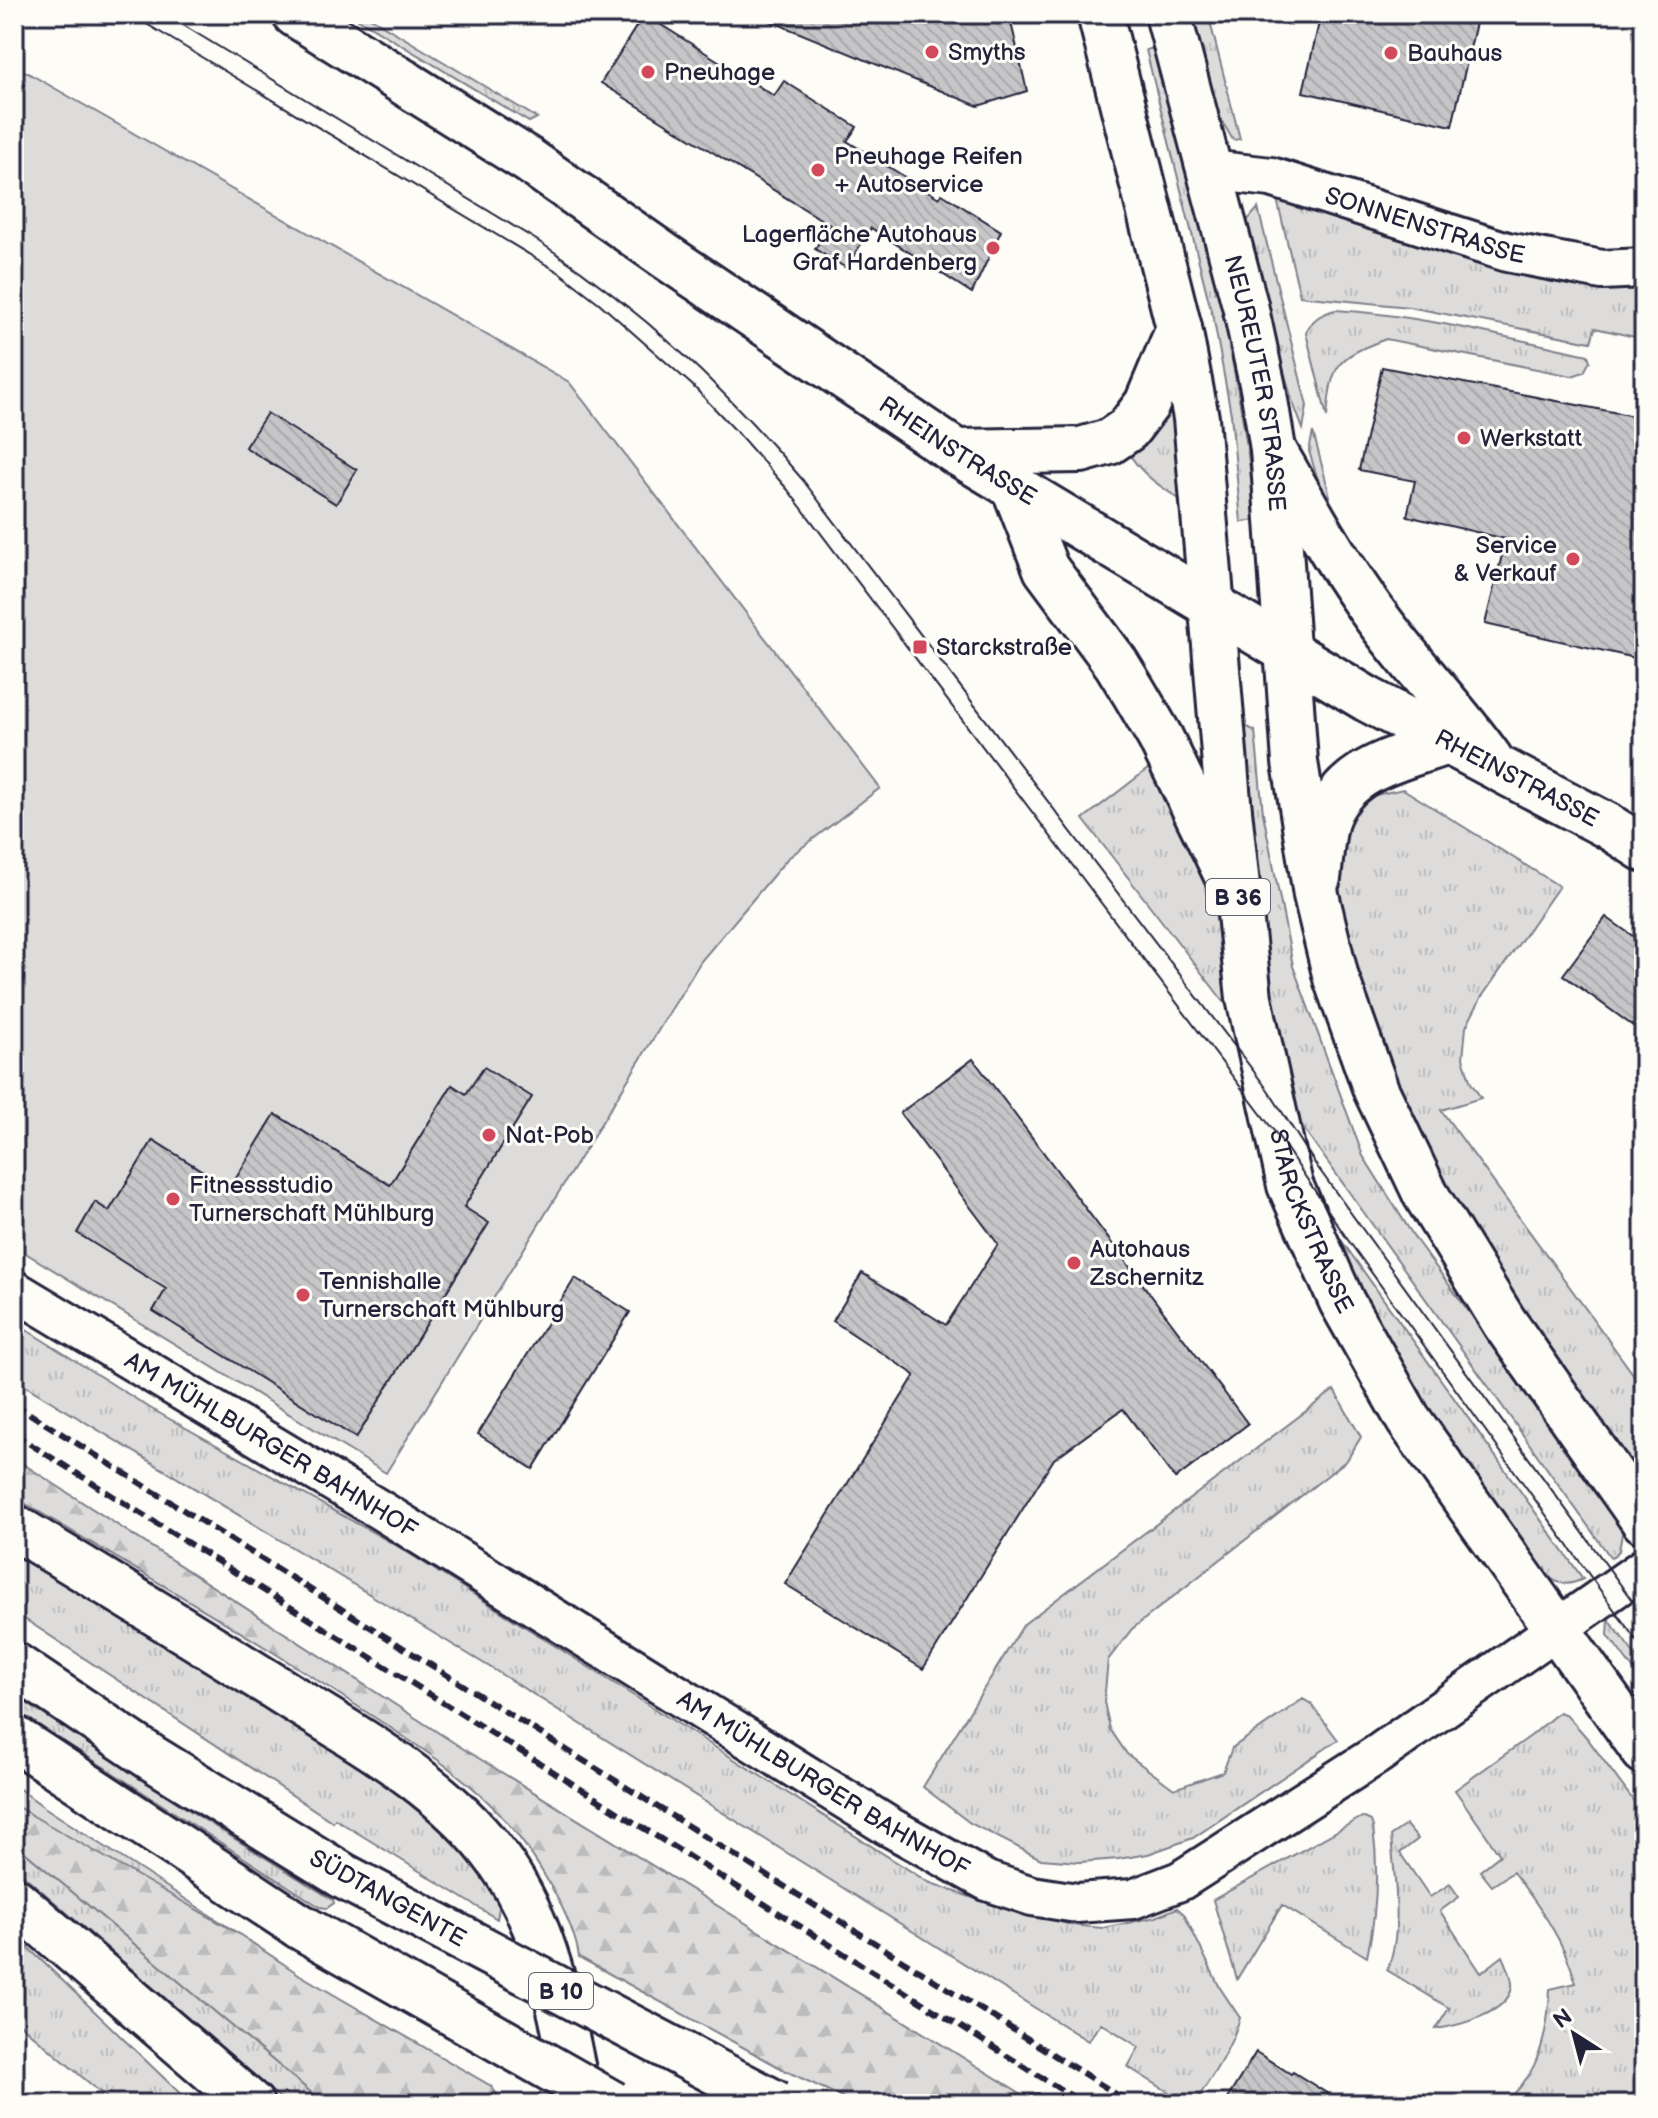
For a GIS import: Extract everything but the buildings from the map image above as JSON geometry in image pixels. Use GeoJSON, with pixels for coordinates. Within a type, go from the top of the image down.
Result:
{"type":"FeatureCollection","features":[{"type":"Feature","properties":{"kind":"main road","name":"RHEINSTRASSE"},"geometry":{"type":"LineString","coordinates":[[295,14],[528,160],[956,452],[1367,699],[1608,826],[1644,849]]}},
{"type":"Feature","properties":{"kind":"main road"},"geometry":{"type":"LineString","coordinates":[[1100,14],[1179,328],[1196,418],[1212,605]]}},
{"type":"Feature","properties":{"kind":"main road","name":"NEUREUTER STRASSE"},"geometry":{"type":"LineString","coordinates":[[1168,14],[1245,305],[1273,449],[1295,762],[1316,895]]}},
{"type":"Feature","properties":{"kind":"main road"},"geometry":{"type":"LineString","coordinates":[[956,452],[1081,450],[1109,442],[1128,429],[1147,404],[1179,328]]}},
{"type":"Feature","properties":{"kind":"main road"},"geometry":{"type":"LineString","coordinates":[[1273,449],[1364,601],[1464,723],[1494,765]]}},
{"type":"Feature","properties":{"kind":"main road"},"geometry":{"type":"LineString","coordinates":[[1014,487],[1046,569],[1116,663],[1135,694],[1160,737],[1238,898]]}},
{"type":"Feature","properties":{"kind":"main road","name":"STARCKSTRASSE"},"geometry":{"type":"LineString","coordinates":[[1212,605],[1249,998],[1290,1185],[1342,1302],[1373,1362],[1408,1419],[1644,1751]]}},
{"type":"Feature","properties":{"kind":"main road"},"geometry":{"type":"LineString","coordinates":[[1447,742],[1356,777],[1337,798],[1327,818],[1316,895],[1336,978],[1376,1090],[1426,1195],[1504,1322],[1644,1521]]}},
{"type":"Feature","properties":{"kind":"main road"},"geometry":{"type":"LineString","coordinates":[[14,1527],[124,1592],[390,1760],[453,1810],[483,1839],[508,1873],[534,1921],[551,1970],[580,2104]]}},
{"type":"Feature","properties":{"kind":"main road","name":"SÜDTANGENTE"},"geometry":{"type":"LineString","coordinates":[[14,1665],[152,1758],[345,1877],[777,2104]]}},
{"type":"Feature","properties":{"kind":"main road"},"geometry":{"type":"LineString","coordinates":[[14,1738],[301,1927],[613,2104]]}},
{"type":"Feature","properties":{"kind":"main road"},"geometry":{"type":"LineString","coordinates":[[14,1900],[251,2104]]}},
{"type":"Feature","properties":{"kind":"street","name":"SONNENSTRASSE"},"geometry":{"type":"LineString","coordinates":[[1209,170],[1271,177],[1507,252],[1602,270],[1644,268]]}},
{"type":"Feature","properties":{"kind":"street","name":"AM MÜHLBURGER BAHNHOF"},"geometry":{"type":"LineString","coordinates":[[14,1290],[380,1510],[888,1826],[987,1881],[1032,1896],[1077,1903],[1133,1899],[1180,1881],[1378,1754],[1644,1568]]}},
{"type":"Feature","properties":{"kind":"green space"},"geometry":{"type":"Polygon","coordinates":[[[350,14],[364,14],[537,118],[529,122],[350,14]]]}},
{"type":"Feature","properties":{"kind":"green space"},"geometry":{"type":"Polygon","coordinates":[[[1188,14],[1208,14],[1240,139],[1233,140],[1216,111],[1188,14]]]}},
{"type":"Feature","properties":{"kind":"green space"},"geometry":{"type":"Polygon","coordinates":[[[1158,47],[1228,341],[1256,520],[1241,522],[1231,414],[1215,326],[1146,50],[1158,47]]]}},
{"type":"Feature","properties":{"kind":"green space"},"geometry":{"type":"Polygon","coordinates":[[[14,65],[569,382],[880,788],[787,859],[701,961],[386,1473],[14,1246],[14,65]]]}},
{"type":"Feature","properties":{"kind":"green space"},"geometry":{"type":"Polygon","coordinates":[[[1282,195],[1644,283],[1644,339],[1595,328],[1591,342],[1409,307],[1300,296],[1277,199],[1282,195]]]}},
{"type":"Feature","properties":{"kind":"green space"},"geometry":{"type":"Polygon","coordinates":[[[1258,208],[1307,406],[1303,429],[1246,236],[1246,222],[1258,208]]]}},
{"type":"Feature","properties":{"kind":"green space"},"geometry":{"type":"Polygon","coordinates":[[[1335,310],[1462,328],[1588,355],[1590,361],[1584,372],[1572,376],[1386,339],[1356,352],[1339,365],[1331,385],[1327,417],[1306,333],[1318,318],[1335,310]]]}},
{"type":"Feature","properties":{"kind":"green space"},"geometry":{"type":"Polygon","coordinates":[[[1171,403],[1182,501],[1144,473],[1127,450],[1171,403]]]}},
{"type":"Feature","properties":{"kind":"green space"},"geometry":{"type":"Polygon","coordinates":[[[1313,432],[1330,496],[1329,516],[1309,451],[1313,432]]]}},
{"type":"Feature","properties":{"kind":"green space"},"geometry":{"type":"Polygon","coordinates":[[[1240,723],[1255,731],[1263,813],[1293,966],[1363,1156],[1416,1240],[1585,1469],[1623,1528],[1619,1551],[1611,1558],[1299,1122],[1279,1048],[1264,973],[1240,723]]]}},
{"type":"Feature","properties":{"kind":"green space"},"geometry":{"type":"Polygon","coordinates":[[[1153,765],[1210,881],[1231,1011],[1083,819],[1153,765]]]}},
{"type":"Feature","properties":{"kind":"green space"},"geometry":{"type":"Polygon","coordinates":[[[1403,789],[1559,886],[1481,998],[1466,1027],[1463,1058],[1471,1083],[1481,1098],[1441,1110],[1644,1389],[1644,1485],[1548,1351],[1478,1245],[1407,1112],[1362,996],[1333,869],[1346,817],[1362,798],[1403,789]]]}},
{"type":"Feature","properties":{"kind":"green space"},"geometry":{"type":"Polygon","coordinates":[[[1339,1237],[1583,1579],[1559,1583],[1538,1569],[1455,1450],[1403,1368],[1339,1237]]]}},
{"type":"Feature","properties":{"kind":"green space"},"geometry":{"type":"Polygon","coordinates":[[[14,1322],[150,1408],[399,1547],[928,1882],[987,1903],[1071,1925],[1103,1928],[1156,1917],[1177,1908],[1184,1914],[1220,1988],[1240,2018],[1208,2083],[1194,2104],[1188,2104],[1128,2067],[1139,2047],[1101,2023],[1088,2041],[488,1666],[14,1379],[14,1322]]]}},
{"type":"Feature","properties":{"kind":"green space"},"geometry":{"type":"Polygon","coordinates":[[[1334,1390],[1361,1437],[1347,1460],[1132,1629],[1108,1660],[1104,1702],[1110,1729],[1127,1754],[1174,1789],[1223,1772],[1232,1748],[1303,1699],[1311,1704],[1338,1740],[1193,1838],[1148,1854],[1118,1859],[1080,1862],[1041,1859],[970,1823],[923,1787],[1024,1624],[1334,1390]]]}},
{"type":"Feature","properties":{"kind":"green space"},"geometry":{"type":"Polygon","coordinates":[[[14,1458],[459,1746],[1038,2104],[857,2104],[788,2072],[579,1957],[561,1904],[539,1866],[505,1820],[471,1786],[412,1742],[310,1675],[14,1497],[14,1458]]]}},
{"type":"Feature","properties":{"kind":"green space"},"geometry":{"type":"Polygon","coordinates":[[[14,1545],[290,1719],[436,1823],[473,1861],[501,1897],[497,1919],[335,1819],[333,1822],[14,1612],[14,1545]]]}},
{"type":"Feature","properties":{"kind":"green space"},"geometry":{"type":"Polygon","coordinates":[[[1609,1620],[1644,1667],[1644,1684],[1608,1635],[1609,1620]]]}},
{"type":"Feature","properties":{"kind":"green space"},"geometry":{"type":"Polygon","coordinates":[[[14,1695],[334,1903],[327,1908],[320,1907],[14,1709],[14,1695]]]}},
{"type":"Feature","properties":{"kind":"green space"},"geometry":{"type":"Polygon","coordinates":[[[1559,1712],[1567,1715],[1587,1738],[1644,1815],[1644,2093],[1618,2104],[1502,2104],[1515,2093],[1533,2068],[1544,2038],[1550,1989],[1576,1983],[1558,1938],[1513,1872],[1492,1886],[1480,1871],[1500,1855],[1455,1790],[1559,1712]]]}},
{"type":"Feature","properties":{"kind":"green space"},"geometry":{"type":"Polygon","coordinates":[[[14,1785],[44,1807],[239,1934],[14,1805],[14,1785]]]}},
{"type":"Feature","properties":{"kind":"green space"},"geometry":{"type":"Polygon","coordinates":[[[14,1805],[239,1934],[300,1975],[491,2086],[504,2104],[325,2104],[14,1843],[14,1805]]]}},
{"type":"Feature","properties":{"kind":"green space"},"geometry":{"type":"Polygon","coordinates":[[[1362,1817],[1371,1821],[1373,1827],[1376,1860],[1375,1908],[1367,1957],[1282,1905],[1237,1979],[1213,1900],[1362,1817]]]}},
{"type":"Feature","properties":{"kind":"green space"},"geometry":{"type":"Polygon","coordinates":[[[1406,1825],[1418,1839],[1400,1853],[1430,1897],[1450,1884],[1459,1897],[1440,1911],[1481,1973],[1503,1956],[1512,1979],[1508,1996],[1492,2011],[1469,2021],[1436,2029],[1449,2008],[1387,1970],[1397,1921],[1391,1835],[1406,1825]]]}},
{"type":"Feature","properties":{"kind":"green space"},"geometry":{"type":"Polygon","coordinates":[[[14,1843],[325,2104],[287,2104],[14,1867],[14,1843]]]}},
{"type":"Feature","properties":{"kind":"green space"},"geometry":{"type":"Polygon","coordinates":[[[14,1934],[191,2104],[114,2104],[14,2019],[14,1934]]]}},
{"type":"Feature","properties":{"kind":"tram line"},"geometry":{"type":"LineString","coordinates":[[130,14],[560,273],[692,385],[736,431],[788,490],[1280,1139],[1348,1240],[1644,1651]]}},
{"type":"Feature","properties":{"kind":"tram line"},"geometry":{"type":"LineString","coordinates":[[165,14],[576,267],[679,350],[772,444],[802,479],[1268,1090],[1316,1165],[1644,1617]]}},
{"type":"Feature","properties":{"kind":"railway"},"geometry":{"type":"LineString","coordinates":[[14,1404],[1132,2104]]}},
{"type":"Feature","properties":{"kind":"railway"},"geometry":{"type":"LineString","coordinates":[[14,1434],[1084,2104]]}},
{"type":"Feature","properties":{"kind":"place","name":"Smyths"},"geometry":{"type":"Point","coordinates":[932,52]}},
{"type":"Feature","properties":{"kind":"place","name":"Bauhaus"},"geometry":{"type":"Point","coordinates":[1391,53]}},
{"type":"Feature","properties":{"kind":"place","name":"Pneuhage"},"geometry":{"type":"Point","coordinates":[648,72]}},
{"type":"Feature","properties":{"kind":"place","name":"Pneuhage Reifen + Autoservice"},"geometry":{"type":"Point","coordinates":[818,170]}},
{"type":"Feature","properties":{"kind":"place","name":"Lagerfläche Autohaus Graf Hardenberg"},"geometry":{"type":"Point","coordinates":[993,248]}},
{"type":"Feature","properties":{"kind":"place","name":"Werkstatt"},"geometry":{"type":"Point","coordinates":[1464,438]}},
{"type":"Feature","properties":{"kind":"place","name":"Service & Verkauf"},"geometry":{"type":"Point","coordinates":[1573,559]}},
{"type":"Feature","properties":{"kind":"place","name":"Starckstraße"},"geometry":{"type":"Point","coordinates":[920,647]}},
{"type":"Feature","properties":{"kind":"place","name":"Nat-Pob"},"geometry":{"type":"Point","coordinates":[489,1135]}},
{"type":"Feature","properties":{"kind":"place","name":"Fitnessstudio Turnerschaft Mühlburg"},"geometry":{"type":"Point","coordinates":[173,1199]}},
{"type":"Feature","properties":{"kind":"place","name":"Autohaus Zschernitz"},"geometry":{"type":"Point","coordinates":[1074,1263]}},
{"type":"Feature","properties":{"kind":"place","name":"Tennishalle Turnerschaft Mühlburg"},"geometry":{"type":"Point","coordinates":[303,1295]}}]}
